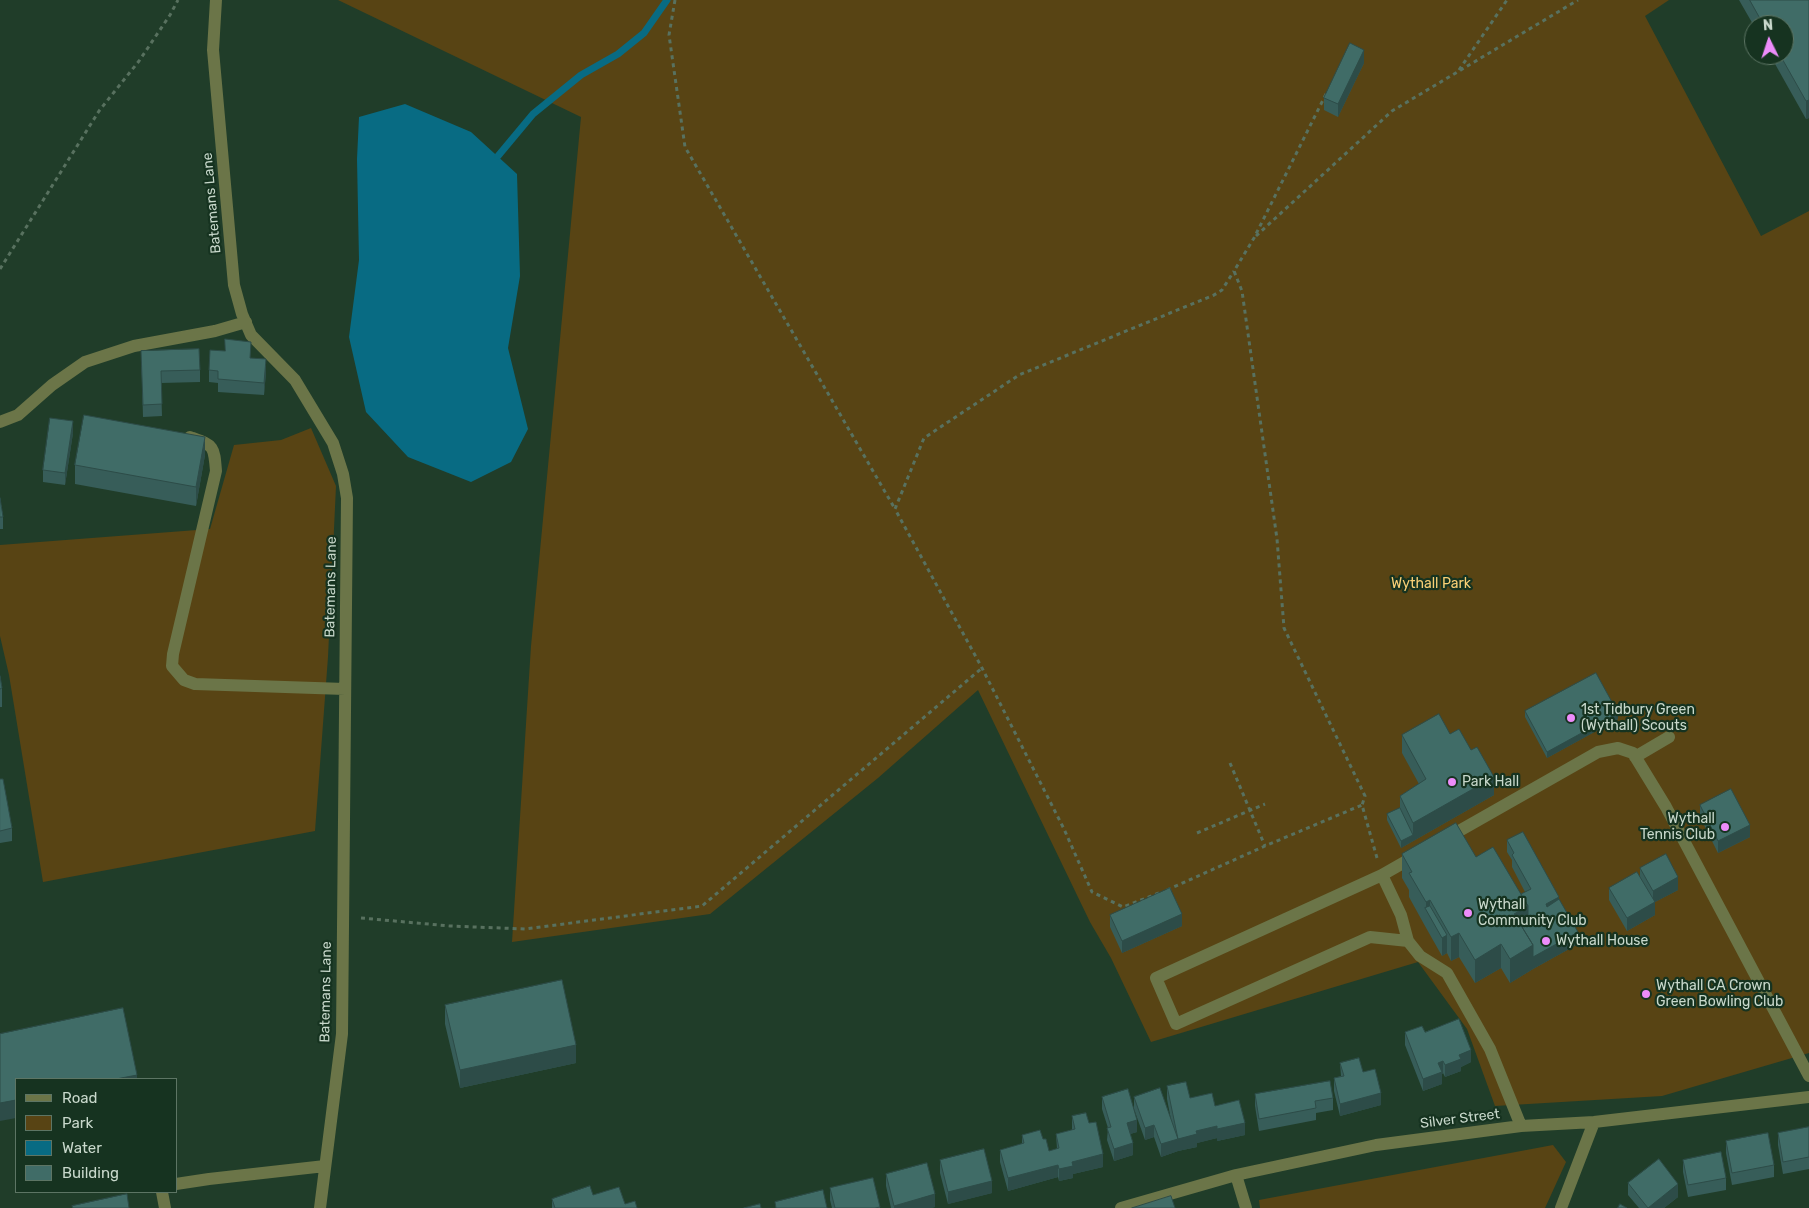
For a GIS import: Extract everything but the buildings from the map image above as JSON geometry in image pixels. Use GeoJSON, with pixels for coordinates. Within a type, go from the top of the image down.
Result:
{"type":"FeatureCollection","features":[{"type":"Feature","properties":{"kind":"street","name":"Batemans Lane"},"geometry":{"type":"LineString","coordinates":[[216,0],[213,50],[214,70],[234,285],[252,335],[295,380],[333,443],[343,474],[347,498],[342,1034],[320,1208]]}},
{"type":"Feature","properties":{"kind":"street"},"geometry":{"type":"LineString","coordinates":[[0,422],[18,415],[52,385],[85,362],[134,346],[214,331],[246,322]]}},
{"type":"Feature","properties":{"kind":"street"},"geometry":{"type":"LineString","coordinates":[[178,434],[208,444],[215,451],[216,471],[172,666],[184,680],[195,684],[345,688]]}},
{"type":"Feature","properties":{"kind":"street"},"geometry":{"type":"LineString","coordinates":[[1635,757],[1669,737]]}},
{"type":"Feature","properties":{"kind":"street"},"geometry":{"type":"LineString","coordinates":[[1408,941],[1370,937],[1176,1024],[1156,978],[1382,875],[1598,752],[1618,748],[1633,753],[1666,807],[1809,1076]]}},
{"type":"Feature","properties":{"kind":"street"},"geometry":{"type":"LineString","coordinates":[[1382,875],[1401,914],[1408,941],[1420,956],[1447,973],[1490,1048],[1521,1126]]}},
{"type":"Feature","properties":{"kind":"street","name":"Silver Street"},"geometry":{"type":"LineString","coordinates":[[1121,1208],[1236,1175],[1376,1145],[1521,1126],[1594,1122],[1809,1096]]}},
{"type":"Feature","properties":{"kind":"street"},"geometry":{"type":"LineString","coordinates":[[1561,1208],[1594,1122]]}},
{"type":"Feature","properties":{"kind":"street"},"geometry":{"type":"LineString","coordinates":[[178,1184],[325,1166]]}},
{"type":"Feature","properties":{"kind":"street"},"geometry":{"type":"LineString","coordinates":[[1236,1175],[1246,1208]]}},
{"type":"Feature","properties":{"kind":"street"},"geometry":{"type":"LineString","coordinates":[[162,1193],[165,1208]]}},
{"type":"Feature","properties":{"kind":"path"},"geometry":{"type":"LineString","coordinates":[[0,269],[99,111],[139,61],[178,0]]}},
{"type":"Feature","properties":{"kind":"path"},"geometry":{"type":"LineString","coordinates":[[675,0],[669,35],[685,147],[895,509],[982,668],[1064,829],[1092,892],[1123,907],[1174,888],[1265,846],[1362,805]]}},
{"type":"Feature","properties":{"kind":"path"},"geometry":{"type":"LineString","coordinates":[[1458,72],[1507,0]]}},
{"type":"Feature","properties":{"kind":"path"},"geometry":{"type":"LineString","coordinates":[[1254,238],[1392,111],[1578,0]]}},
{"type":"Feature","properties":{"kind":"path"},"geometry":{"type":"LineString","coordinates":[[895,509],[924,438],[1018,376],[1222,290],[1254,238],[1327,93]]}},
{"type":"Feature","properties":{"kind":"path"},"geometry":{"type":"LineString","coordinates":[[1234,270],[1242,290],[1245,310],[1277,540],[1284,628],[1365,796],[1362,805],[1382,875]]}},
{"type":"Feature","properties":{"kind":"path"},"geometry":{"type":"LineString","coordinates":[[343,917],[450,926],[525,929],[702,906],[982,668]]}},
{"type":"Feature","properties":{"kind":"path"},"geometry":{"type":"LineString","coordinates":[[1230,763],[1265,846]]}},
{"type":"Feature","properties":{"kind":"path"},"geometry":{"type":"LineString","coordinates":[[1197,833],[1265,804]]}},
{"type":"Feature","properties":{"kind":"green space","name":"Wythall Park"},"geometry":{"type":"Polygon","coordinates":[[[338,0],[1669,0],[1645,16],[1761,236],[1809,211],[1809,1053],[1662,1096],[1495,1106],[1467,1029],[1418,962],[1151,1042],[1111,958],[1090,922],[978,690],[878,778],[710,914],[512,942],[531,646],[581,117],[338,0]]]}},
{"type":"Feature","properties":{"kind":"green space"},"geometry":{"type":"Polygon","coordinates":[[[311,428],[336,486],[328,657],[315,831],[43,882],[9,675],[0,636],[0,545],[210,529],[234,445],[281,440],[311,428]]]}},
{"type":"Feature","properties":{"kind":"green space"},"geometry":{"type":"Polygon","coordinates":[[[1553,1145],[1566,1162],[1545,1208],[1260,1208],[1259,1200],[1553,1145]]]}},
{"type":"Feature","properties":{"kind":"water"},"geometry":{"type":"Polygon","coordinates":[[[405,104],[471,132],[517,174],[520,276],[508,348],[528,429],[511,462],[471,482],[408,457],[366,412],[349,337],[359,260],[357,159],[359,117],[405,104]]]}},
{"type":"Feature","properties":{"kind":"waterway"},"geometry":{"type":"LineString","coordinates":[[498,156],[533,114],[581,75],[618,54],[644,33],[667,0]]}},
{"type":"Feature","properties":{"kind":"place","name":"1st Tidbury Green (Wythall) Scouts"},"geometry":{"type":"Point","coordinates":[1571,718]}},
{"type":"Feature","properties":{"kind":"place","name":"Park Hall"},"geometry":{"type":"Point","coordinates":[1452,782]}},
{"type":"Feature","properties":{"kind":"place","name":"Wythall Tennis Club"},"geometry":{"type":"Point","coordinates":[1725,827]}},
{"type":"Feature","properties":{"kind":"place","name":"Wythall Community Club"},"geometry":{"type":"Point","coordinates":[1468,913]}},
{"type":"Feature","properties":{"kind":"place","name":"Wythall House"},"geometry":{"type":"Point","coordinates":[1546,941]}},
{"type":"Feature","properties":{"kind":"place","name":"Wythall CA Crown Green Bowling Club"},"geometry":{"type":"Point","coordinates":[1646,994]}}]}
